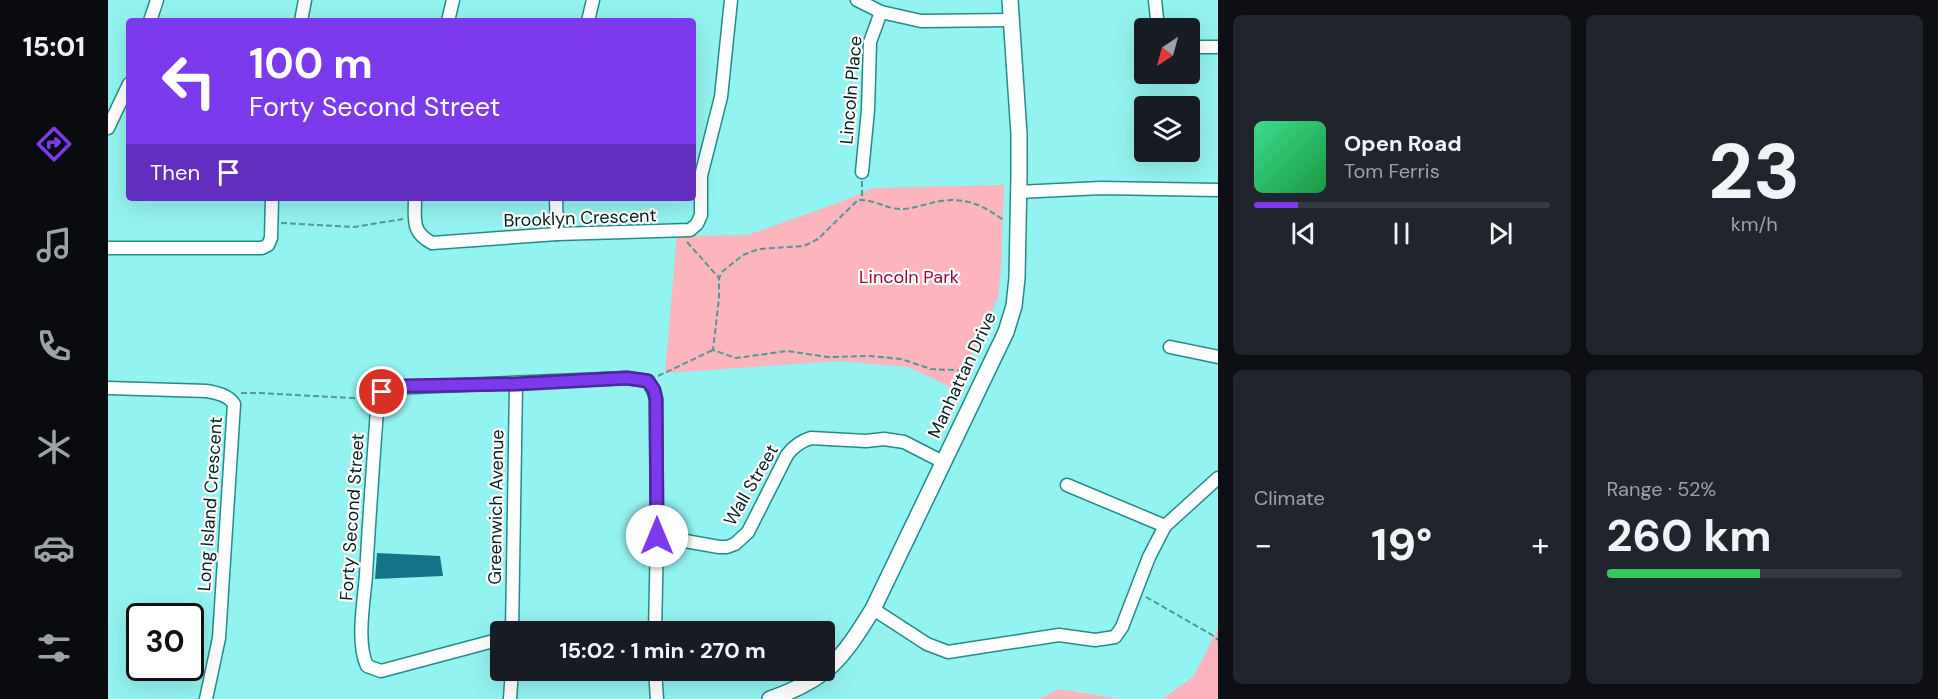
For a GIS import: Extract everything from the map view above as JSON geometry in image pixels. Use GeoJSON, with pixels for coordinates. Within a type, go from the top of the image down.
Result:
{"type":"FeatureCollection","features":[{"type":"Feature","properties":{"kind":"street"},"geometry":{"type":"LineString","coordinates":[[151,18],[157,0]]}},
{"type":"Feature","properties":{"kind":"street"},"geometry":{"type":"LineString","coordinates":[[302,18],[305,0]]}},
{"type":"Feature","properties":{"kind":"street"},"geometry":{"type":"LineString","coordinates":[[449,18],[453,0]]}},
{"type":"Feature","properties":{"kind":"street"},"geometry":{"type":"LineString","coordinates":[[589,18],[593,0]]}},
{"type":"Feature","properties":{"kind":"street","name":"Brooklyn Crescent"},"geometry":{"type":"LineString","coordinates":[[415,201],[416,229],[423,238],[432,243],[557,234],[690,230],[701,216],[701,176],[721,97],[731,0]]}},
{"type":"Feature","properties":{"kind":"street"},"geometry":{"type":"LineString","coordinates":[[857,0],[881,12],[921,21],[1011,20]]}},
{"type":"Feature","properties":{"kind":"street","name":"Manhattan Drive"},"geometry":{"type":"LineString","coordinates":[[770,699],[794,695],[828,670],[849,648],[873,609],[1006,332],[1014,306],[1017,278],[1019,134],[1010,0]]}},
{"type":"Feature","properties":{"kind":"street"},"geometry":{"type":"LineString","coordinates":[[1155,0],[1157,18]]}},
{"type":"Feature","properties":{"kind":"street","name":"Lincoln Place"},"geometry":{"type":"LineString","coordinates":[[862,172],[868,110],[870,42],[881,12]]}},
{"type":"Feature","properties":{"kind":"street"},"geometry":{"type":"LineString","coordinates":[[1200,47],[1218,47]]}},
{"type":"Feature","properties":{"kind":"street"},"geometry":{"type":"LineString","coordinates":[[108,128],[126,90]]}},
{"type":"Feature","properties":{"kind":"street"},"geometry":{"type":"LineString","coordinates":[[1018,192],[1101,188],[1218,190]]}},
{"type":"Feature","properties":{"kind":"street"},"geometry":{"type":"LineString","coordinates":[[108,248],[262,248],[268,245],[272,238],[272,201]]}},
{"type":"Feature","properties":{"kind":"street"},"geometry":{"type":"LineString","coordinates":[[556,201],[557,234]]}},
{"type":"Feature","properties":{"kind":"street"},"geometry":{"type":"LineString","coordinates":[[1170,347],[1218,357]]}},
{"type":"Feature","properties":{"kind":"street"},"geometry":{"type":"LineString","coordinates":[[379,399],[382,392],[389,388],[403,386],[516,384],[627,378],[648,381],[654,390],[656,399],[655,621]]}},
{"type":"Feature","properties":{"kind":"street","name":"Greenwich Avenue"},"geometry":{"type":"LineString","coordinates":[[512,621],[516,384]]}},
{"type":"Feature","properties":{"kind":"street","name":"Long Island Crescent"},"geometry":{"type":"LineString","coordinates":[[108,388],[207,391],[222,394],[234,404],[219,638],[206,699]]}},
{"type":"Feature","properties":{"kind":"street","name":"Forty Second Street"},"geometry":{"type":"LineString","coordinates":[[379,399],[363,612],[362,650],[367,666],[381,671],[490,642]]}},
{"type":"Feature","properties":{"kind":"street","name":"Wall Street"},"geometry":{"type":"LineString","coordinates":[[657,536],[719,547],[735,544],[748,532],[792,448],[811,438],[894,440],[904,442],[943,462]]}},
{"type":"Feature","properties":{"kind":"street"},"geometry":{"type":"LineString","coordinates":[[873,609],[927,644],[948,652],[1059,635],[1095,640],[1114,637],[1122,627],[1165,526],[1218,478]]}},
{"type":"Feature","properties":{"kind":"street"},"geometry":{"type":"LineString","coordinates":[[1067,485],[1165,526]]}},
{"type":"Feature","properties":{"kind":"street"},"geometry":{"type":"LineString","coordinates":[[510,699],[511,681]]}},
{"type":"Feature","properties":{"kind":"street"},"geometry":{"type":"LineString","coordinates":[[656,681],[657,699]]}},
{"type":"Feature","properties":{"kind":"path"},"geometry":{"type":"LineString","coordinates":[[862,172],[862,200]]}},
{"type":"Feature","properties":{"kind":"path"},"geometry":{"type":"LineString","coordinates":[[713,350],[719,278],[723,271],[743,255],[759,249],[804,246],[818,239],[858,200],[867,199],[887,207],[903,209],[941,201],[967,200],[985,207],[1017,228]]}},
{"type":"Feature","properties":{"kind":"path"},"geometry":{"type":"LineString","coordinates":[[271,223],[354,226],[415,217]]}},
{"type":"Feature","properties":{"kind":"path"},"geometry":{"type":"LineString","coordinates":[[679,232],[719,278]]}},
{"type":"Feature","properties":{"kind":"path"},"geometry":{"type":"LineString","coordinates":[[648,381],[713,350],[736,358],[787,351],[828,357],[870,356],[901,359],[931,369],[987,371]]}},
{"type":"Feature","properties":{"kind":"path"},"geometry":{"type":"LineString","coordinates":[[222,394],[260,393],[379,399]]}},
{"type":"Feature","properties":{"kind":"path"},"geometry":{"type":"LineString","coordinates":[[1136,591],[1212,634],[1218,640]]}},
{"type":"Feature","properties":{"kind":"green space","name":"Lincoln Park"},"geometry":{"type":"Polygon","coordinates":[[[1004,185],[998,298],[956,390],[908,367],[839,361],[665,373],[677,236],[748,235],[873,188],[1004,185]]]}},
{"type":"Feature","properties":{"kind":"green space"},"geometry":{"type":"Polygon","coordinates":[[[1218,629],[1218,699],[1162,699],[1193,677],[1218,629]]]}},
{"type":"Feature","properties":{"kind":"green space"},"geometry":{"type":"Polygon","coordinates":[[[1059,689],[1119,699],[1038,699],[1059,689]]]}},
{"type":"Feature","properties":{"kind":"building"},"geometry":{"type":"Polygon","coordinates":[[[377,553],[440,556],[443,576],[375,579],[377,553]]]}},
{"type":"Feature","properties":{"kind":"route"},"geometry":{"type":"LineString","coordinates":[[382,392],[389,388],[403,386],[516,384],[627,378],[648,381],[654,390],[656,399],[657,536]]}}]}
